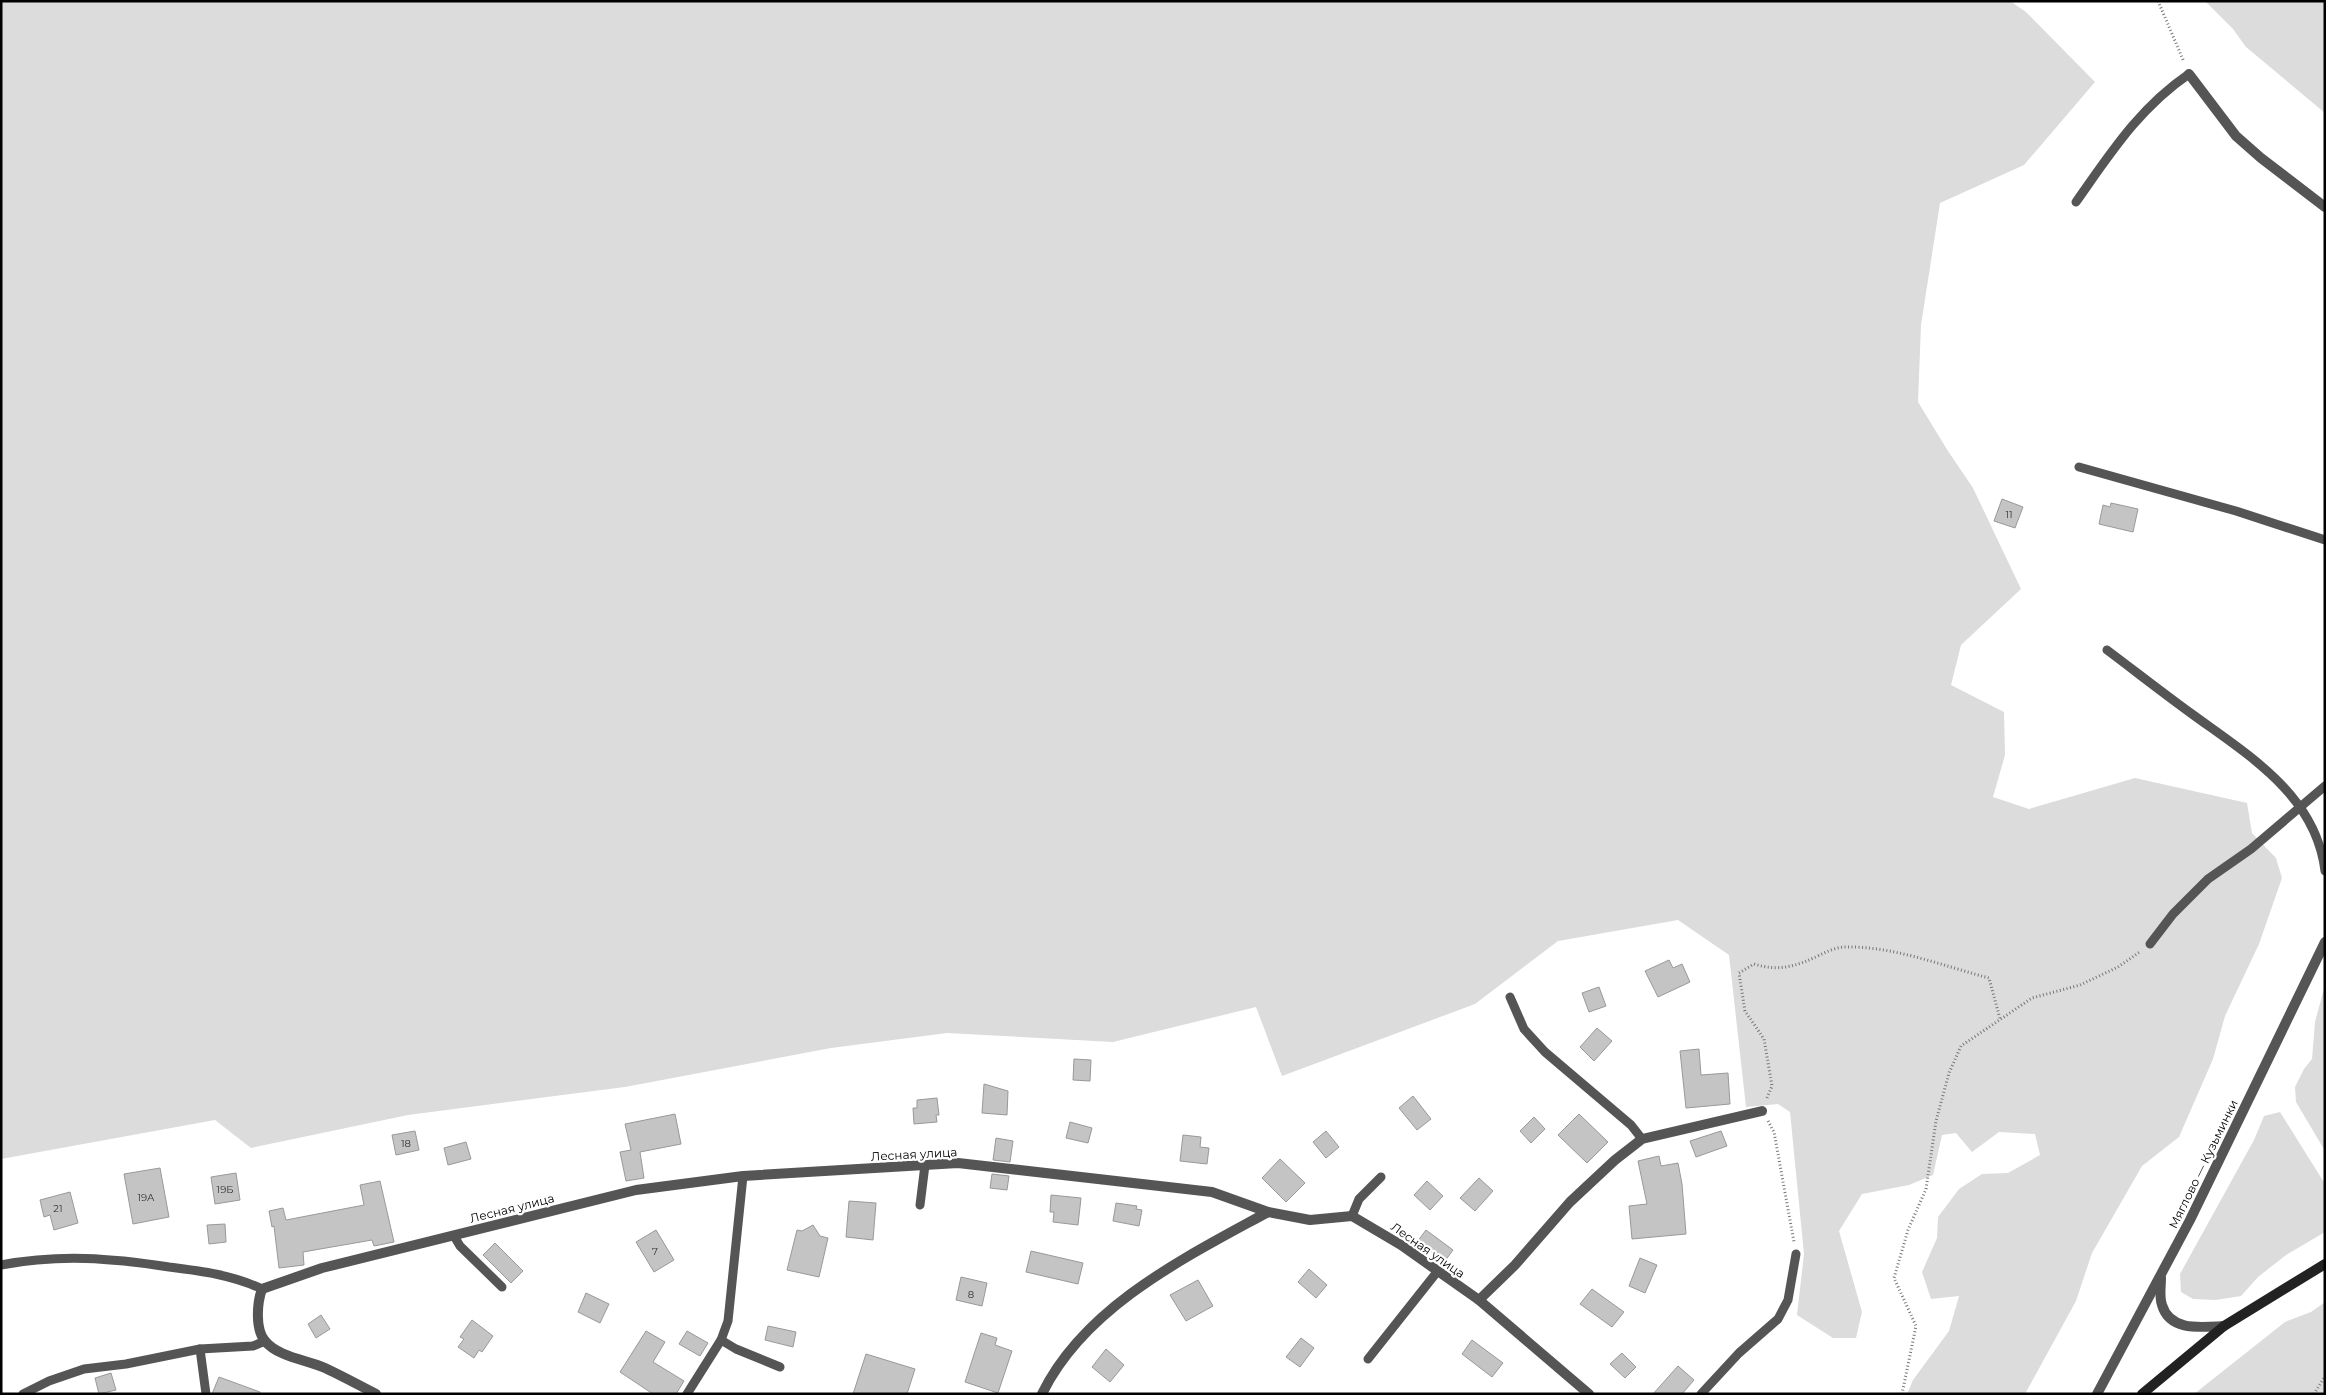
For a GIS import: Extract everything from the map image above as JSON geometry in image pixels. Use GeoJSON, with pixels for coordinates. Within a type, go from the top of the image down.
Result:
{"type":"FeatureCollection","features":[{"type":"Feature","properties":{"kind":"main road"},"geometry":{"type":"LineString","coordinates":[[2142,1394],[2224,1326],[2325,1264]]}},
{"type":"Feature","properties":{"kind":"street"},"geometry":{"type":"LineString","coordinates":[[2189,74],[2236,136],[2268,164],[2325,207]]}},
{"type":"Feature","properties":{"kind":"street","name":"Мяглово — Кузьминки"},"geometry":{"type":"LineString","coordinates":[[2098,1394],[2160,1277],[2325,942]]}},
{"type":"Feature","properties":{"kind":"street"},"geometry":{"type":"LineString","coordinates":[[1479,1300],[1515,1266],[1570,1202],[1614,1160],[1642,1139],[1762,1111]]}},
{"type":"Feature","properties":{"kind":"street","name":"Лесная улица"},"geometry":{"type":"LineString","coordinates":[[262,1289],[322,1268],[636,1190],[743,1176],[958,1163],[1212,1192],[1268,1212],[1310,1220],[1352,1216],[1401,1245],[1479,1300],[1589,1394]]}},
{"type":"Feature","properties":{"kind":"street"},"geometry":{"type":"LineString","coordinates":[[1042,1394],[1052,1373],[1103,1314],[1177,1262],[1268,1212]]}},
{"type":"Feature","properties":{"kind":"street"},"geometry":{"type":"LineString","coordinates":[[2160,1277],[2161,1305],[2168,1317],[2177,1324],[2197,1327],[2224,1326]]}},
{"type":"Feature","properties":{"kind":"street"},"geometry":{"type":"LineString","coordinates":[[262,1289],[258,1301],[260,1327],[265,1341],[278,1351],[324,1367],[376,1394]]}},
{"type":"Feature","properties":{"kind":"lane"},"geometry":{"type":"LineString","coordinates":[[2076,202],[2133,124],[2166,90],[2189,74]]}},
{"type":"Feature","properties":{"kind":"lane"},"geometry":{"type":"LineString","coordinates":[[2079,467],[2236,511],[2325,540]]}},
{"type":"Feature","properties":{"kind":"lane"},"geometry":{"type":"LineString","coordinates":[[2107,650],[2246,751],[2269,771],[2302,808],[2324,855],[2325,871]]}},
{"type":"Feature","properties":{"kind":"lane"},"geometry":{"type":"LineString","coordinates":[[2150,944],[2173,914],[2208,878],[2251,849],[2302,808],[2325,786]]}},
{"type":"Feature","properties":{"kind":"lane"},"geometry":{"type":"LineString","coordinates":[[1510,997],[1524,1029],[1545,1052],[1631,1125],[1642,1139]]}},
{"type":"Feature","properties":{"kind":"lane"},"geometry":{"type":"LineString","coordinates":[[920,1205],[925,1165]]}},
{"type":"Feature","properties":{"kind":"lane"},"geometry":{"type":"LineString","coordinates":[[687,1394],[722,1340],[728,1321],[743,1176]]}},
{"type":"Feature","properties":{"kind":"lane"},"geometry":{"type":"LineString","coordinates":[[1352,1216],[1359,1200],[1381,1177]]}},
{"type":"Feature","properties":{"kind":"lane"},"geometry":{"type":"LineString","coordinates":[[454,1236],[460,1246],[502,1287]]}},
{"type":"Feature","properties":{"kind":"lane"},"geometry":{"type":"LineString","coordinates":[[1701,1394],[1739,1353],[1778,1319],[1788,1300],[1796,1254]]}},
{"type":"Feature","properties":{"kind":"lane"},"geometry":{"type":"LineString","coordinates":[[1,1265],[36,1259],[111,1258],[197,1271],[244,1281],[262,1289]]}},
{"type":"Feature","properties":{"kind":"lane"},"geometry":{"type":"LineString","coordinates":[[1368,1359],[1437,1272]]}},
{"type":"Feature","properties":{"kind":"lane"},"geometry":{"type":"LineString","coordinates":[[722,1340],[736,1349],[780,1367]]}},
{"type":"Feature","properties":{"kind":"lane"},"geometry":{"type":"LineString","coordinates":[[23,1394],[48,1381],[84,1369],[126,1364],[200,1349],[252,1346],[265,1341]]}},
{"type":"Feature","properties":{"kind":"lane"},"geometry":{"type":"LineString","coordinates":[[200,1349],[206,1394]]}},
{"type":"Feature","properties":{"kind":"path"},"geometry":{"type":"LineString","coordinates":[[2158,1],[2189,74]]}},
{"type":"Feature","properties":{"kind":"path"},"geometry":{"type":"LineString","coordinates":[[1902,1394],[1916,1326],[1894,1278],[1908,1230],[1926,1189],[1936,1121],[1949,1073],[1961,1046],[2032,998],[2080,985],[2118,967],[2150,944]]}},
{"type":"Feature","properties":{"kind":"path"},"geometry":{"type":"LineString","coordinates":[[1796,1254],[1774,1132],[1762,1111],[1772,1086],[1764,1040],[1745,1011],[1738,973],[1754,964],[1767,968],[1790,968],[1827,951],[1844,946],[1887,951],[1989,978],[2000,1019]]}},
{"type":"Feature","properties":{"kind":"path"},"geometry":{"type":"LineString","coordinates":[[2314,1394],[2325,1376]]}},
{"type":"Feature","properties":{"kind":"shaded area"},"geometry":{"type":"Polygon","coordinates":[[[1,1],[2010,1],[2026,12],[2095,82],[2024,165],[1940,203],[1921,325],[1918,402],[1973,488],[2021,589],[1961,645],[1951,685],[2004,712],[2005,755],[1993,797],[2029,809],[2135,778],[2247,803],[2252,833],[2276,858],[2282,878],[2259,944],[2225,1016],[2213,1059],[2179,1137],[2142,1166],[2092,1253],[2076,1301],[2025,1394],[1907,1394],[1913,1380],[1949,1331],[1959,1296],[1931,1299],[1922,1272],[1937,1238],[1938,1217],[1959,1189],[1982,1174],[2008,1173],[2040,1155],[2035,1134],[1999,1132],[1972,1152],[1956,1133],[1942,1135],[1933,1175],[1909,1185],[1862,1194],[1839,1231],[1862,1312],[1856,1338],[1833,1338],[1797,1315],[1804,1254],[1790,1112],[1778,1104],[1746,1107],[1729,955],[1678,920],[1558,941],[1475,1004],[1282,1076],[1256,1007],[1113,1042],[947,1033],[831,1048],[625,1087],[408,1115],[251,1148],[215,1120],[1,1159],[1,1]]]}},
{"type":"Feature","properties":{"kind":"shaded area"},"geometry":{"type":"Polygon","coordinates":[[[2205,1],[2325,1],[2325,113],[2246,47],[2233,29],[2205,1]]]}},
{"type":"Feature","properties":{"kind":"shaded area"},"geometry":{"type":"Polygon","coordinates":[[[2325,985],[2325,1151],[2296,1102],[2295,1087],[2304,1069],[2312,1059],[2315,1022],[2325,985]]]}},
{"type":"Feature","properties":{"kind":"shaded area"},"geometry":{"type":"Polygon","coordinates":[[[2280,1112],[2325,1184],[2325,1232],[2286,1255],[2258,1277],[2241,1296],[2216,1300],[2193,1299],[2181,1292],[2180,1274],[2254,1140],[2264,1116],[2280,1112]]]}},
{"type":"Feature","properties":{"kind":"shaded area"},"geometry":{"type":"Polygon","coordinates":[[[2325,1302],[2325,1394],[2194,1394],[2285,1322],[2311,1312],[2325,1302]]]}},
{"type":"Feature","properties":{"kind":"building"},"geometry":{"type":"Polygon","coordinates":[[[2002,499],[2023,507],[2015,528],[1994,521],[2002,499]]]}},
{"type":"Feature","properties":{"kind":"building"},"geometry":{"type":"Polygon","coordinates":[[[2111,503],[2138,509],[2133,532],[2099,524],[2103,505],[2110,507],[2111,503]]]}},
{"type":"Feature","properties":{"kind":"building"},"geometry":{"type":"Polygon","coordinates":[[[1669,960],[1673,968],[1682,964],[1690,982],[1658,997],[1645,971],[1669,960]]]}},
{"type":"Feature","properties":{"kind":"building"},"geometry":{"type":"Polygon","coordinates":[[[1599,987],[1606,1006],[1589,1012],[1582,993],[1599,987]]]}},
{"type":"Feature","properties":{"kind":"building"},"geometry":{"type":"Polygon","coordinates":[[[1597,1028],[1612,1041],[1594,1061],[1580,1047],[1597,1028]]]}},
{"type":"Feature","properties":{"kind":"building"},"geometry":{"type":"Polygon","coordinates":[[[1699,1049],[1701,1075],[1728,1073],[1730,1104],[1686,1108],[1680,1051],[1699,1049]]]}},
{"type":"Feature","properties":{"kind":"building"},"geometry":{"type":"Polygon","coordinates":[[[1074,1059],[1091,1060],[1090,1081],[1073,1080],[1074,1059]]]}},
{"type":"Feature","properties":{"kind":"building"},"geometry":{"type":"Polygon","coordinates":[[[984,1084],[1008,1091],[1007,1115],[982,1113],[984,1084]]]}},
{"type":"Feature","properties":{"kind":"building"},"geometry":{"type":"Polygon","coordinates":[[[1413,1096],[1431,1119],[1417,1130],[1399,1108],[1413,1096]]]}},
{"type":"Feature","properties":{"kind":"building"},"geometry":{"type":"Polygon","coordinates":[[[937,1098],[939,1115],[936,1115],[937,1122],[914,1124],[913,1108],[917,1108],[917,1100],[937,1098]]]}},
{"type":"Feature","properties":{"kind":"building"},"geometry":{"type":"Polygon","coordinates":[[[675,1114],[681,1144],[640,1152],[644,1178],[626,1181],[620,1152],[631,1150],[625,1124],[675,1114]]]}},
{"type":"Feature","properties":{"kind":"building"},"geometry":{"type":"Polygon","coordinates":[[[1579,1114],[1608,1142],[1587,1163],[1558,1135],[1579,1114]]]}},
{"type":"Feature","properties":{"kind":"building"},"geometry":{"type":"Polygon","coordinates":[[[1534,1117],[1545,1129],[1531,1143],[1520,1131],[1534,1117]]]}},
{"type":"Feature","properties":{"kind":"building"},"geometry":{"type":"Polygon","coordinates":[[[1070,1122],[1092,1128],[1088,1143],[1066,1138],[1070,1122]]]}},
{"type":"Feature","properties":{"kind":"building"},"geometry":{"type":"Polygon","coordinates":[[[415,1131],[419,1150],[396,1155],[392,1135],[415,1131]]]}},
{"type":"Feature","properties":{"kind":"building"},"geometry":{"type":"Polygon","coordinates":[[[1326,1131],[1339,1147],[1326,1158],[1313,1142],[1326,1131]]]}},
{"type":"Feature","properties":{"kind":"building"},"geometry":{"type":"Polygon","coordinates":[[[1721,1131],[1727,1146],[1696,1157],[1690,1141],[1721,1131]]]}},
{"type":"Feature","properties":{"kind":"building"},"geometry":{"type":"Polygon","coordinates":[[[1183,1135],[1201,1137],[1200,1147],[1209,1148],[1207,1164],[1180,1161],[1183,1135]]]}},
{"type":"Feature","properties":{"kind":"building"},"geometry":{"type":"Polygon","coordinates":[[[996,1138],[1013,1141],[1010,1162],[993,1160],[996,1138]]]}},
{"type":"Feature","properties":{"kind":"building"},"geometry":{"type":"Polygon","coordinates":[[[466,1142],[471,1159],[448,1165],[444,1148],[466,1142]]]}},
{"type":"Feature","properties":{"kind":"building"},"geometry":{"type":"Polygon","coordinates":[[[1659,1156],[1661,1166],[1678,1163],[1682,1184],[1686,1234],[1632,1239],[1629,1206],[1647,1204],[1638,1161],[1659,1156]]]}},
{"type":"Feature","properties":{"kind":"building"},"geometry":{"type":"Polygon","coordinates":[[[1280,1159],[1305,1183],[1286,1202],[1262,1178],[1280,1159]]]}},
{"type":"Feature","properties":{"kind":"building"},"geometry":{"type":"Polygon","coordinates":[[[160,1168],[169,1217],[133,1224],[124,1174],[160,1168]]]}},
{"type":"Feature","properties":{"kind":"building"},"geometry":{"type":"Polygon","coordinates":[[[236,1173],[240,1200],[215,1204],[211,1177],[236,1173]]]}},
{"type":"Feature","properties":{"kind":"building"},"geometry":{"type":"Polygon","coordinates":[[[992,1174],[1009,1176],[1007,1190],[990,1188],[992,1174]]]}},
{"type":"Feature","properties":{"kind":"building"},"geometry":{"type":"Polygon","coordinates":[[[1479,1178],[1493,1191],[1475,1211],[1460,1198],[1479,1178]]]}},
{"type":"Feature","properties":{"kind":"building"},"geometry":{"type":"Polygon","coordinates":[[[380,1181],[394,1242],[374,1246],[372,1240],[303,1252],[304,1265],[279,1268],[274,1226],[272,1227],[269,1211],[283,1208],[286,1220],[364,1205],[360,1185],[380,1181]]]}},
{"type":"Feature","properties":{"kind":"building"},"geometry":{"type":"Polygon","coordinates":[[[1427,1181],[1443,1196],[1430,1210],[1414,1195],[1427,1181]]]}},
{"type":"Feature","properties":{"kind":"building"},"geometry":{"type":"Polygon","coordinates":[[[70,1192],[78,1223],[54,1230],[50,1215],[44,1217],[40,1200],[70,1192]]]}},
{"type":"Feature","properties":{"kind":"building"},"geometry":{"type":"Polygon","coordinates":[[[1051,1195],[1081,1198],[1078,1225],[1053,1222],[1054,1212],[1050,1212],[1051,1195]]]}},
{"type":"Feature","properties":{"kind":"building"},"geometry":{"type":"Polygon","coordinates":[[[849,1201],[876,1203],[873,1240],[846,1237],[849,1201]]]}},
{"type":"Feature","properties":{"kind":"building"},"geometry":{"type":"Polygon","coordinates":[[[1116,1203],[1137,1206],[1136,1209],[1142,1210],[1139,1226],[1113,1221],[1116,1203]]]}},
{"type":"Feature","properties":{"kind":"building"},"geometry":{"type":"Polygon","coordinates":[[[225,1224],[226,1242],[209,1244],[207,1225],[225,1224]]]}},
{"type":"Feature","properties":{"kind":"building"},"geometry":{"type":"Polygon","coordinates":[[[813,1225],[820,1236],[828,1238],[819,1277],[787,1270],[797,1230],[802,1231],[813,1225]]]}},
{"type":"Feature","properties":{"kind":"building"},"geometry":{"type":"Polygon","coordinates":[[[656,1230],[674,1260],[654,1272],[636,1242],[656,1230]]]}},
{"type":"Feature","properties":{"kind":"building"},"geometry":{"type":"Polygon","coordinates":[[[1426,1230],[1453,1250],[1445,1261],[1417,1242],[1426,1230]]]}},
{"type":"Feature","properties":{"kind":"building"},"geometry":{"type":"Polygon","coordinates":[[[495,1243],[523,1271],[511,1283],[483,1255],[495,1243]]]}},
{"type":"Feature","properties":{"kind":"building"},"geometry":{"type":"Polygon","coordinates":[[[1031,1251],[1083,1263],[1078,1284],[1026,1272],[1031,1251]]]}},
{"type":"Feature","properties":{"kind":"building"},"geometry":{"type":"Polygon","coordinates":[[[1640,1258],[1657,1265],[1645,1293],[1629,1286],[1640,1258]]]}},
{"type":"Feature","properties":{"kind":"building"},"geometry":{"type":"Polygon","coordinates":[[[1309,1269],[1327,1285],[1316,1298],[1298,1282],[1309,1269]]]}},
{"type":"Feature","properties":{"kind":"building"},"geometry":{"type":"Polygon","coordinates":[[[961,1277],[987,1283],[982,1306],[956,1300],[961,1277]]]}},
{"type":"Feature","properties":{"kind":"building"},"geometry":{"type":"Polygon","coordinates":[[[1198,1280],[1213,1306],[1186,1321],[1170,1295],[1198,1280]]]}},
{"type":"Feature","properties":{"kind":"building"},"geometry":{"type":"Polygon","coordinates":[[[1592,1289],[1624,1312],[1612,1327],[1580,1304],[1592,1289]]]}},
{"type":"Feature","properties":{"kind":"building"},"geometry":{"type":"Polygon","coordinates":[[[586,1293],[609,1304],[600,1323],[578,1312],[586,1293]]]}},
{"type":"Feature","properties":{"kind":"building"},"geometry":{"type":"Polygon","coordinates":[[[321,1315],[330,1329],[316,1338],[308,1324],[321,1315]]]}},
{"type":"Feature","properties":{"kind":"building"},"geometry":{"type":"Polygon","coordinates":[[[472,1320],[493,1336],[482,1352],[479,1350],[474,1358],[458,1347],[464,1339],[460,1337],[472,1320]]]}},
{"type":"Feature","properties":{"kind":"building"},"geometry":{"type":"Polygon","coordinates":[[[768,1326],[796,1332],[793,1347],[765,1340],[768,1326]]]}},
{"type":"Feature","properties":{"kind":"building"},"geometry":{"type":"Polygon","coordinates":[[[646,1331],[665,1342],[653,1362],[684,1381],[676,1394],[653,1394],[620,1372],[646,1331]]]}},
{"type":"Feature","properties":{"kind":"building"},"geometry":{"type":"Polygon","coordinates":[[[687,1331],[708,1343],[700,1356],[679,1344],[687,1331]]]}},
{"type":"Feature","properties":{"kind":"building"},"geometry":{"type":"Polygon","coordinates":[[[981,1333],[997,1338],[995,1345],[1012,1351],[998,1393],[965,1382],[981,1333]]]}},
{"type":"Feature","properties":{"kind":"building"},"geometry":{"type":"Polygon","coordinates":[[[1301,1338],[1314,1348],[1300,1367],[1286,1357],[1301,1338]]]}},
{"type":"Feature","properties":{"kind":"building"},"geometry":{"type":"Polygon","coordinates":[[[1472,1340],[1503,1363],[1492,1377],[1462,1354],[1472,1340]]]}},
{"type":"Feature","properties":{"kind":"building"},"geometry":{"type":"Polygon","coordinates":[[[1106,1349],[1124,1365],[1110,1382],[1092,1367],[1106,1349]]]}},
{"type":"Feature","properties":{"kind":"building"},"geometry":{"type":"Polygon","coordinates":[[[1622,1353],[1636,1367],[1625,1378],[1610,1364],[1622,1353]]]}},
{"type":"Feature","properties":{"kind":"building"},"geometry":{"type":"Polygon","coordinates":[[[866,1354],[915,1369],[907,1394],[853,1394],[866,1354]]]}},
{"type":"Feature","properties":{"kind":"building"},"geometry":{"type":"Polygon","coordinates":[[[1678,1366],[1694,1380],[1682,1394],[1653,1394],[1678,1366]]]}},
{"type":"Feature","properties":{"kind":"building"},"geometry":{"type":"Polygon","coordinates":[[[111,1373],[116,1390],[99,1394],[95,1378],[111,1373]]]}},
{"type":"Feature","properties":{"kind":"building"},"geometry":{"type":"Polygon","coordinates":[[[219,1377],[260,1392],[260,1394],[212,1394],[219,1377]]]}}]}
